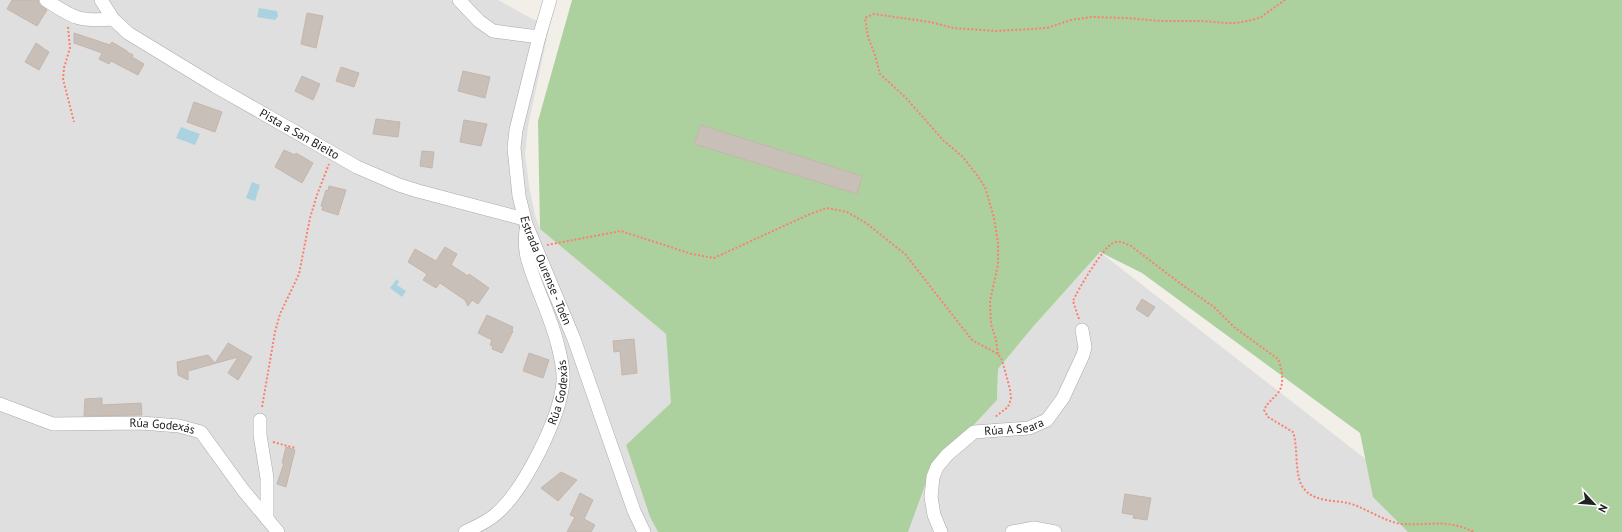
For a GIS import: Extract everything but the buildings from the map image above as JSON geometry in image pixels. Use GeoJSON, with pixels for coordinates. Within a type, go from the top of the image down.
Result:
{"type":"FeatureCollection","features":[{"type":"Feature","properties":{"kind":"street"},"geometry":{"type":"LineString","coordinates":[[46,0],[67,13],[83,20],[92,21],[113,19]]}},
{"type":"Feature","properties":{"kind":"street","name":"Pista a San Bieito"},"geometry":{"type":"LineString","coordinates":[[101,0],[113,19],[128,33],[170,59],[357,167],[399,185],[525,222]]}},
{"type":"Feature","properties":{"kind":"street"},"geometry":{"type":"LineString","coordinates":[[459,0],[493,32],[539,37]]}},
{"type":"Feature","properties":{"kind":"street","name":"Estrada Ourense - Toén"},"geometry":{"type":"LineString","coordinates":[[550,0],[520,110],[514,148],[519,196],[525,222],[574,338],[634,511],[644,532]]}},
{"type":"Feature","properties":{"kind":"street","name":"Rúa Godexás"},"geometry":{"type":"LineString","coordinates":[[465,532],[496,514],[512,496],[528,473],[543,443],[561,395],[563,371],[559,351],[527,257],[525,222]]}},
{"type":"Feature","properties":{"kind":"street","name":"Rúa A Seara"},"geometry":{"type":"LineString","coordinates":[[941,532],[934,515],[931,497],[932,477],[937,467],[947,455],[974,432],[1029,428],[1047,420],[1063,398],[1083,355],[1085,347],[1082,330]]}},
{"type":"Feature","properties":{"kind":"street","name":"Rúa Godexás"},"geometry":{"type":"LineString","coordinates":[[0,404],[53,424],[141,423],[179,426],[201,432],[243,490],[278,532]]}},
{"type":"Feature","properties":{"kind":"street"},"geometry":{"type":"LineString","coordinates":[[260,420],[261,442],[268,478],[267,520]]}},
{"type":"Feature","properties":{"kind":"street"},"geometry":{"type":"LineString","coordinates":[[1012,532],[1034,528],[1055,532]]}},
{"type":"Feature","properties":{"kind":"path"},"geometry":{"type":"LineString","coordinates":[[991,420],[1008,407],[1011,398],[1010,389],[1002,360],[998,354],[996,340],[991,324],[990,302],[998,265],[998,243],[994,218],[985,187],[962,157],[944,141],[905,97],[880,74],[868,37],[865,18],[874,14],[930,22],[953,28],[996,31],[1047,28],[1071,20],[1092,17],[1236,23],[1261,17],[1285,0]]}},
{"type":"Feature","properties":{"kind":"path"},"geometry":{"type":"LineString","coordinates":[[67,13],[70,48],[64,68],[63,79],[74,122]]}},
{"type":"Feature","properties":{"kind":"path"},"geometry":{"type":"LineString","coordinates":[[260,420],[275,332],[283,307],[299,274],[310,218],[317,195],[334,154]]}},
{"type":"Feature","properties":{"kind":"path"},"geometry":{"type":"LineString","coordinates":[[536,247],[621,230],[692,254],[714,258],[810,214],[827,208],[847,212],[866,223],[905,254],[972,340],[998,354]]}},
{"type":"Feature","properties":{"kind":"path"},"geometry":{"type":"LineString","coordinates":[[1082,330],[1073,301],[1098,259],[1112,243],[1123,242],[1214,307],[1234,327],[1278,359],[1282,367],[1282,382],[1280,391],[1267,404],[1264,410],[1268,417],[1293,432],[1296,441],[1299,477],[1305,490],[1316,498],[1348,504],[1401,524],[1440,523],[1459,525],[1474,532]]}},
{"type":"Feature","properties":{"kind":"path"},"geometry":{"type":"LineString","coordinates":[[261,442],[274,442],[295,448]]}},
{"type":"Feature","properties":{"kind":"shaded area"},"geometry":{"type":"Polygon","coordinates":[[[0,0],[498,0],[549,28],[528,126],[525,154],[529,186],[535,215],[540,229],[666,334],[672,403],[626,445],[650,517],[658,532],[0,532],[0,0]]]}},
{"type":"Feature","properties":{"kind":"shaded area"},"geometry":{"type":"Polygon","coordinates":[[[1100,252],[1459,532],[908,532],[930,472],[997,400],[998,369],[1032,328],[1100,252]]]}},
{"type":"Feature","properties":{"kind":"green space"},"geometry":{"type":"Polygon","coordinates":[[[572,0],[1622,0],[1622,532],[1408,532],[1373,497],[1360,433],[1142,273],[1100,252],[1032,328],[998,369],[997,400],[930,472],[908,532],[658,532],[650,517],[626,445],[671,403],[666,334],[540,229],[538,121],[572,0]]]}},
{"type":"Feature","properties":{"kind":"water"},"geometry":{"type":"Polygon","coordinates":[[[259,8],[277,11],[278,16],[275,20],[257,17],[259,8]]]}},
{"type":"Feature","properties":{"kind":"water"},"geometry":{"type":"Polygon","coordinates":[[[181,127],[200,134],[195,145],[176,138],[181,127]]]}},
{"type":"Feature","properties":{"kind":"water"},"geometry":{"type":"Polygon","coordinates":[[[252,182],[260,185],[255,201],[246,198],[252,182]]]}},
{"type":"Feature","properties":{"kind":"water"},"geometry":{"type":"Polygon","coordinates":[[[397,279],[399,282],[397,285],[406,291],[402,297],[390,288],[397,279]]]}}]}
